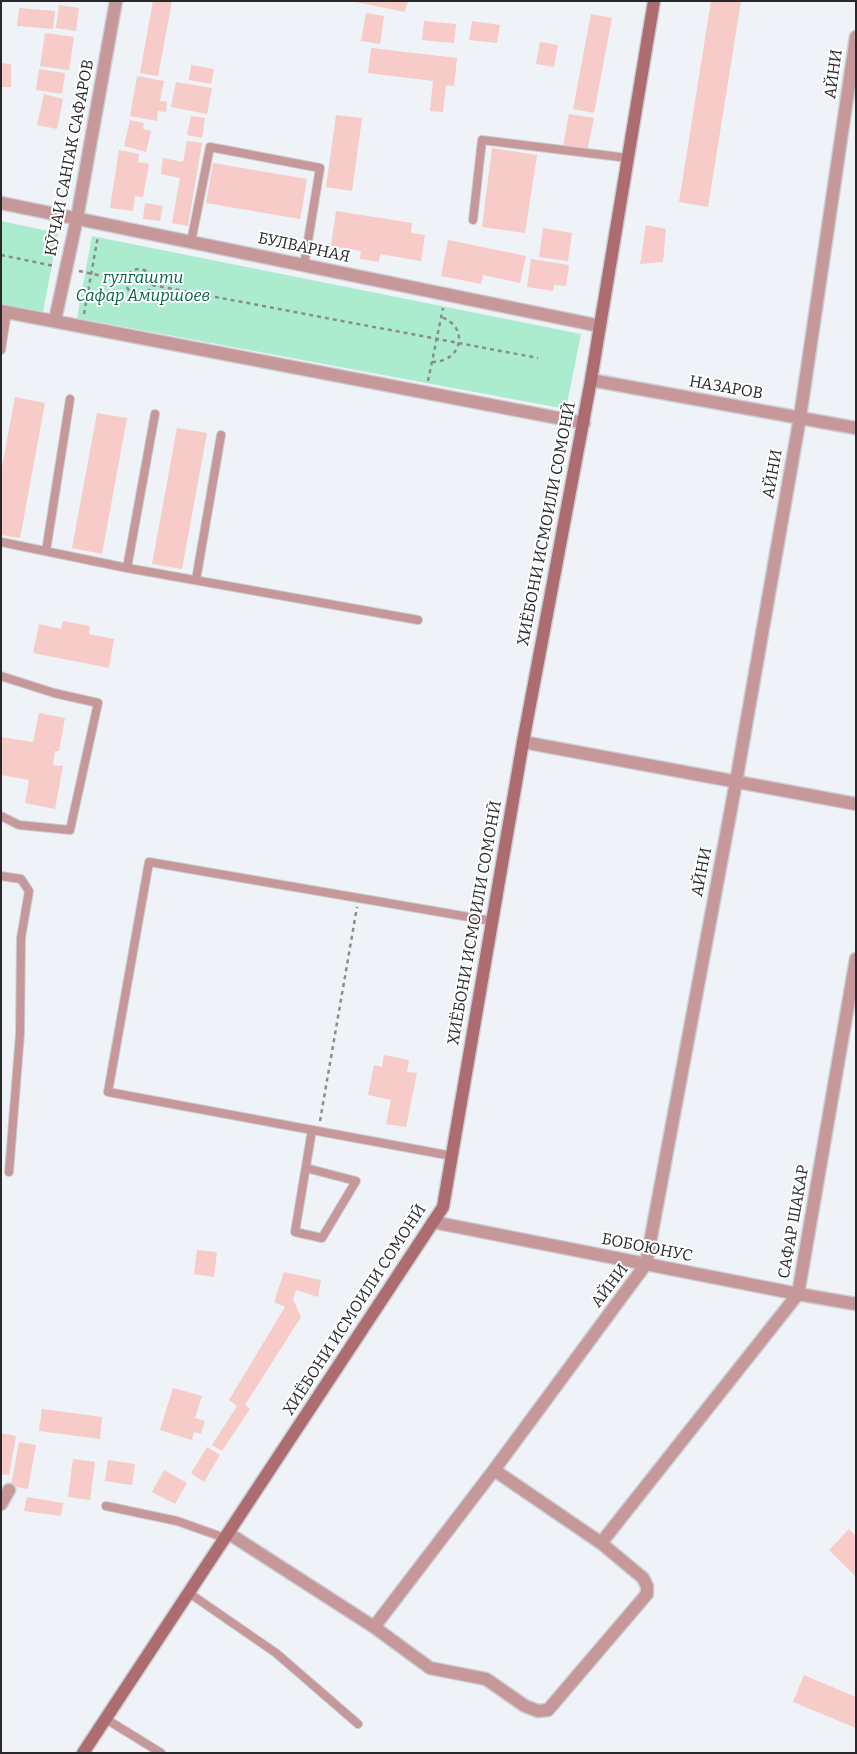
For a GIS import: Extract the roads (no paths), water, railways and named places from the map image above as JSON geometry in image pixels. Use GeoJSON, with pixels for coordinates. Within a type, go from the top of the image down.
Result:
{"type":"FeatureCollection","features":[{"type":"Feature","properties":{"kind":"main road","name":"ХИЁБОНИ ИСМОИЛИ СОМОНӢ"},"geometry":{"type":"LineString","coordinates":[[84,1753],[443,1207],[523,742],[584,423],[654,1]]}},
{"type":"Feature","properties":{"kind":"street","name":"КӮЧАИ САНГАК САФАРОВ"},"geometry":{"type":"LineString","coordinates":[[55,320],[77,218],[116,1]]}},
{"type":"Feature","properties":{"kind":"street","name":"АЙНИ"},"geometry":{"type":"LineString","coordinates":[[374,1627],[494,1470],[646,1264],[736,782],[800,417],[856,38]]}},
{"type":"Feature","properties":{"kind":"street","name":"БУЛВАРНАЯ"},"geometry":{"type":"LineString","coordinates":[[1,203],[600,326]]}},
{"type":"Feature","properties":{"kind":"street"},"geometry":{"type":"LineString","coordinates":[[4,312],[55,320],[82,327],[584,423]]}},
{"type":"Feature","properties":{"kind":"street","name":"НАЗАРОВ"},"geometry":{"type":"LineString","coordinates":[[591,380],[856,428]]}},
{"type":"Feature","properties":{"kind":"street"},"geometry":{"type":"LineString","coordinates":[[523,742],[856,804]]}},
{"type":"Feature","properties":{"kind":"street","name":"САФАР ШАКАР"},"geometry":{"type":"LineString","coordinates":[[601,1544],[798,1294],[856,960]]}},
{"type":"Feature","properties":{"kind":"street","name":"БОБОЮНУС"},"geometry":{"type":"LineString","coordinates":[[433,1222],[856,1304]]}},
{"type":"Feature","properties":{"kind":"street"},"geometry":{"type":"LineString","coordinates":[[227,1536],[374,1627],[430,1668],[486,1679],[525,1706],[538,1711],[548,1710],[647,1594],[647,1586],[642,1578],[601,1544],[494,1470]]}},
{"type":"Feature","properties":{"kind":"street"},"geometry":{"type":"LineString","coordinates":[[1,1504],[9,1490]]}},
{"type":"Feature","properties":{"kind":"lane"},"geometry":{"type":"LineString","coordinates":[[473,220],[482,140],[628,158]]}},
{"type":"Feature","properties":{"kind":"lane"},"geometry":{"type":"LineString","coordinates":[[190,242],[210,147],[320,168],[304,265]]}},
{"type":"Feature","properties":{"kind":"lane"},"geometry":{"type":"LineString","coordinates":[[1,350],[4,312]]}},
{"type":"Feature","properties":{"kind":"lane"},"geometry":{"type":"LineString","coordinates":[[46,551],[70,399]]}},
{"type":"Feature","properties":{"kind":"lane"},"geometry":{"type":"LineString","coordinates":[[127,568],[155,414]]}},
{"type":"Feature","properties":{"kind":"lane"},"geometry":{"type":"LineString","coordinates":[[196,580],[221,435]]}},
{"type":"Feature","properties":{"kind":"lane"},"geometry":{"type":"LineString","coordinates":[[1,542],[127,568],[418,620]]}},
{"type":"Feature","properties":{"kind":"lane"},"geometry":{"type":"LineString","coordinates":[[1,676],[54,693],[98,703],[70,830],[19,825],[1,816]]}},
{"type":"Feature","properties":{"kind":"lane"},"geometry":{"type":"LineString","coordinates":[[452,1156],[108,1092],[149,862],[492,921]]}},
{"type":"Feature","properties":{"kind":"lane"},"geometry":{"type":"LineString","coordinates":[[1,876],[21,879],[30,891],[21,938],[20,1034],[9,1172]]}},
{"type":"Feature","properties":{"kind":"lane"},"geometry":{"type":"LineString","coordinates":[[306,1168],[356,1181],[322,1238],[295,1232],[306,1168],[315,1131]]}},
{"type":"Feature","properties":{"kind":"lane"},"geometry":{"type":"LineString","coordinates":[[106,1506],[177,1522],[227,1536]]}},
{"type":"Feature","properties":{"kind":"lane"},"geometry":{"type":"LineString","coordinates":[[189,1593],[276,1653],[358,1724]]}},
{"type":"Feature","properties":{"kind":"lane"},"geometry":{"type":"LineString","coordinates":[[106,1719],[161,1753]]}},
{"type":"Feature","properties":{"kind":"park label","name":"гулгашти Сафар Амиршоев"},"geometry":{"type":"Point","coordinates":[143,288]}}]}
